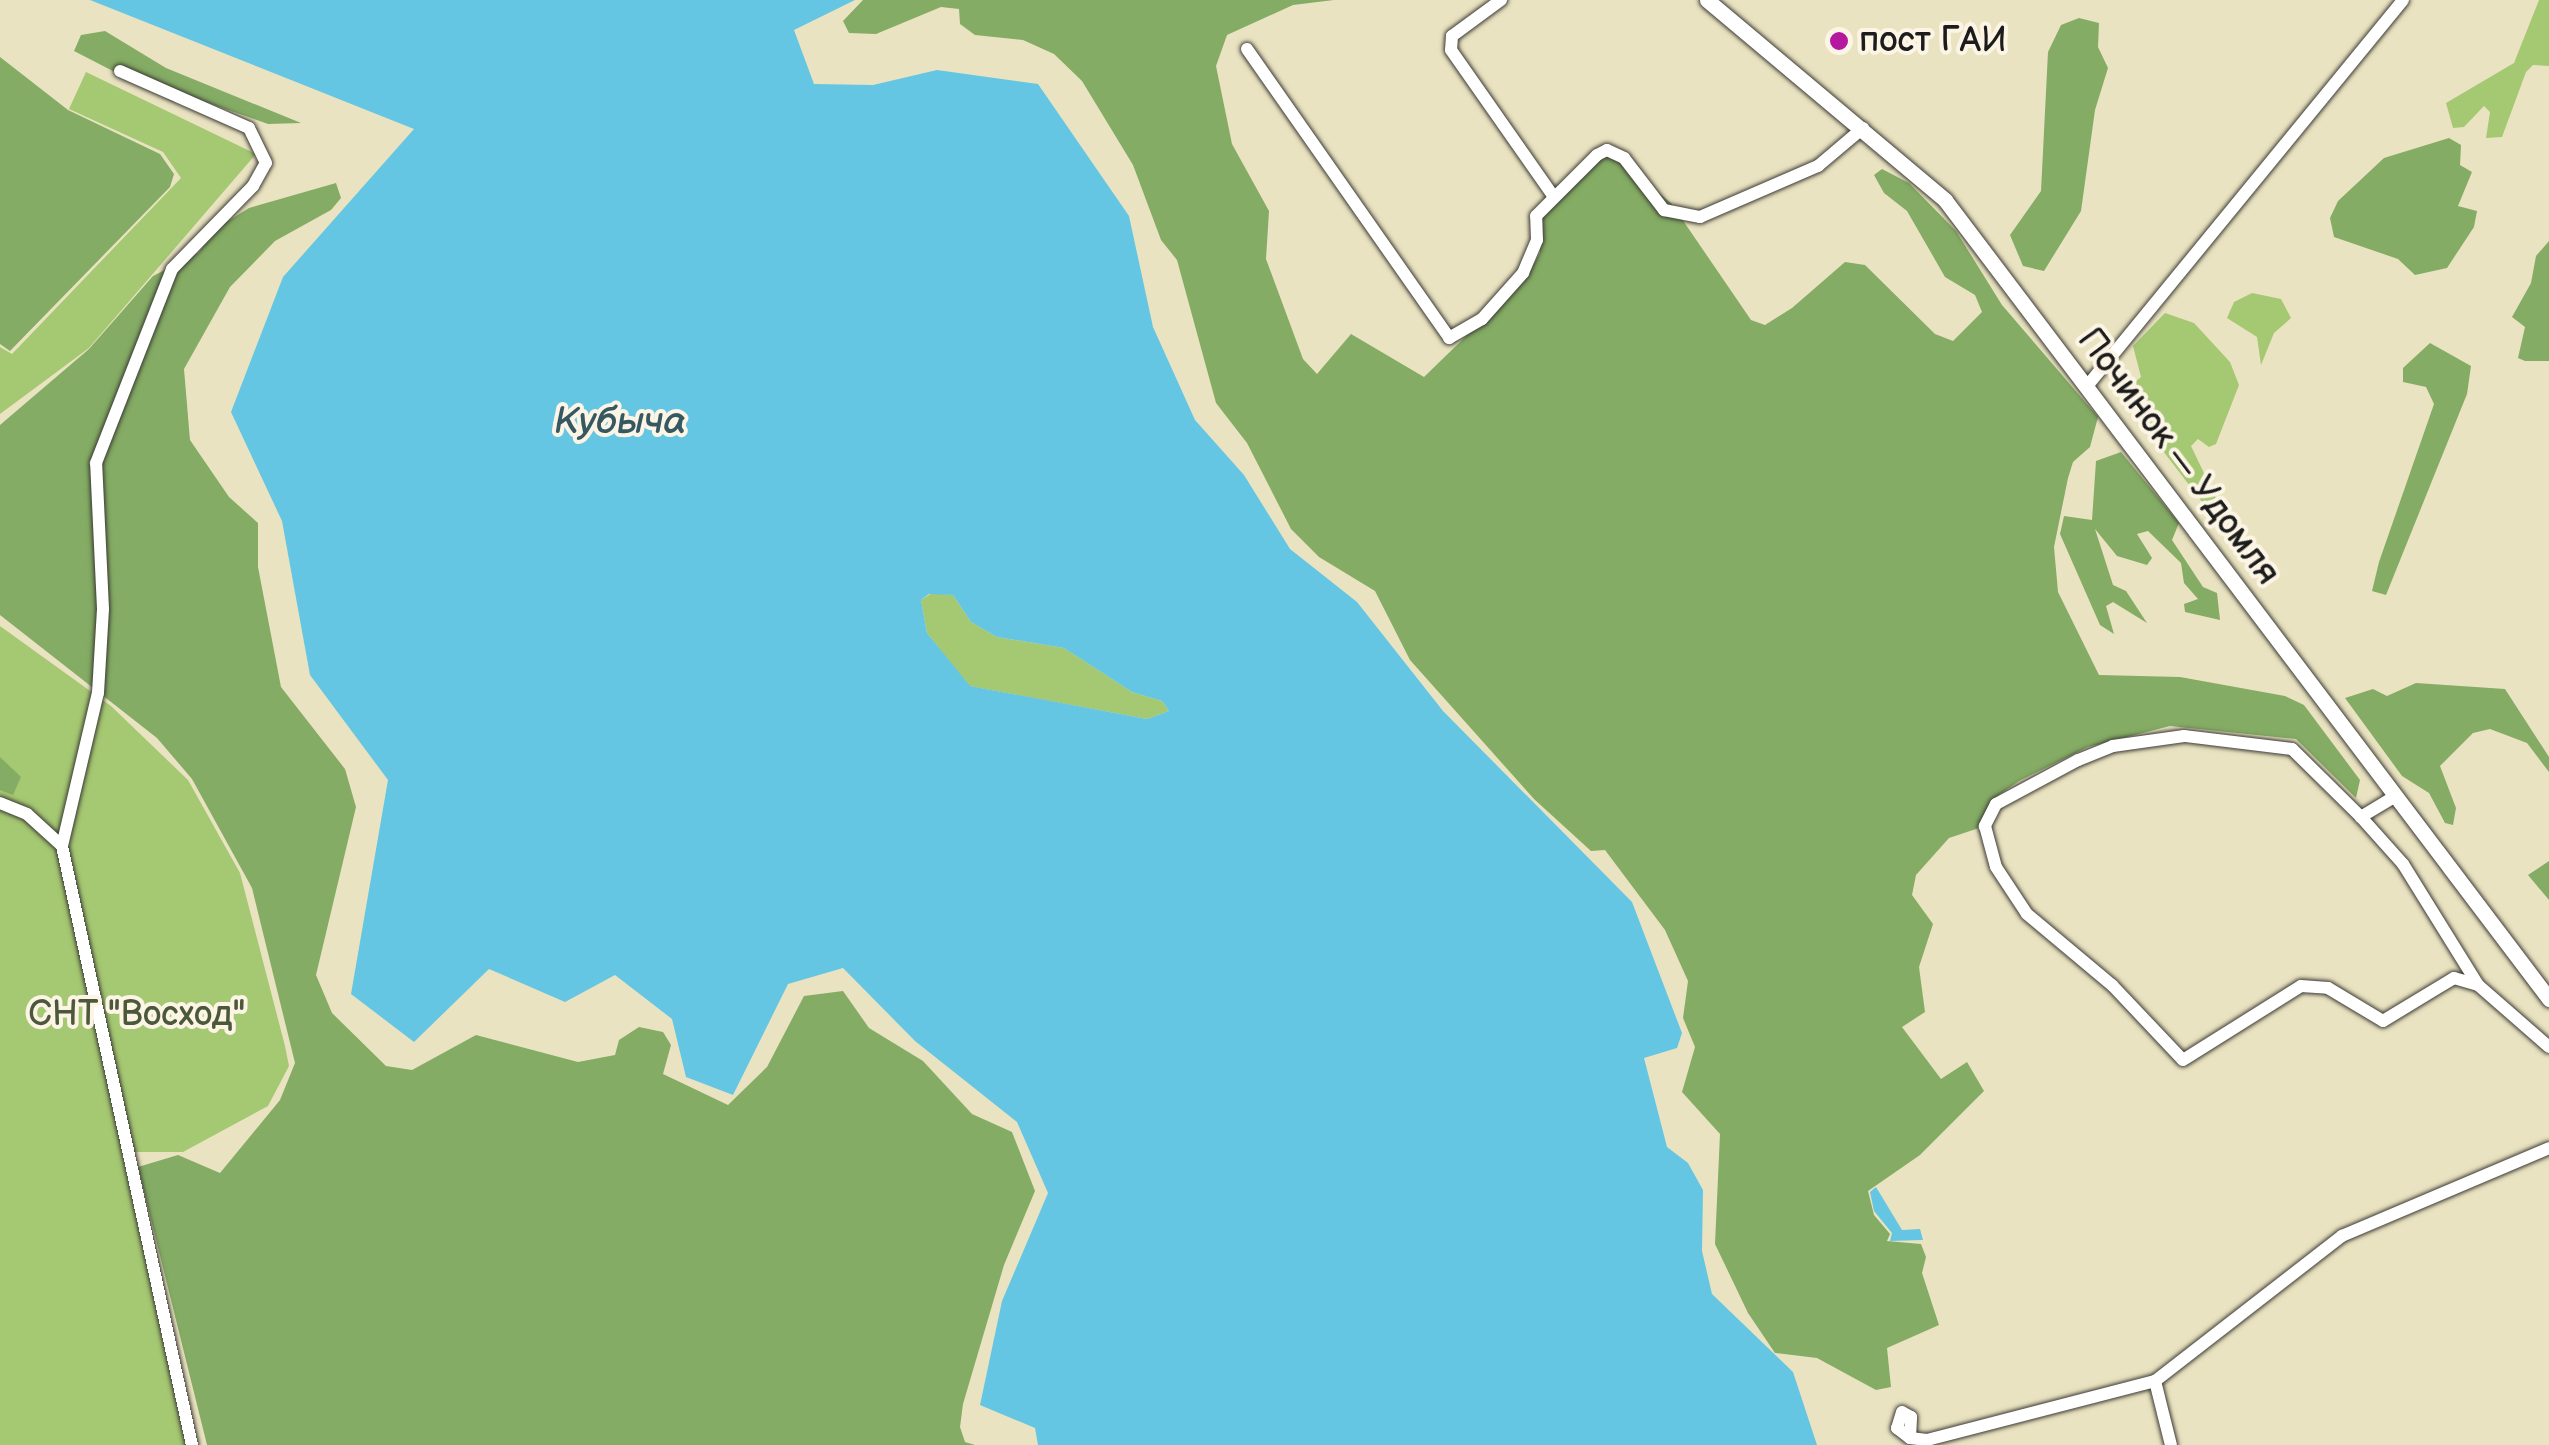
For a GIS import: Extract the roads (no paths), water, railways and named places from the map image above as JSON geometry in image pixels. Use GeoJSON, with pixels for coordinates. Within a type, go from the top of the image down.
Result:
{"type":"FeatureCollection","features":[{"type":"Feature","properties":{"kind":"main road","name":"Починок — Удомля"},"geometry":{"type":"LineString","coordinates":[[1707,0],[1945,200],[2549,998]]}},
{"type":"Feature","properties":{"kind":"street"},"geometry":{"type":"LineString","coordinates":[[1501,0],[1452,36],[1451,50],[1554,197]]}},
{"type":"Feature","properties":{"kind":"street"},"geometry":{"type":"LineString","coordinates":[[2088,385],[2402,0]]}},
{"type":"Feature","properties":{"kind":"street"},"geometry":{"type":"LineString","coordinates":[[1247,48],[1449,338],[1482,318],[1523,273],[1536,240],[1536,216],[1607,150],[1624,158],[1664,210],[1700,217],[1818,166],[1863,128]]}},
{"type":"Feature","properties":{"kind":"street"},"geometry":{"type":"LineString","coordinates":[[120,71],[249,128],[266,163],[253,186],[172,269],[96,462],[104,609],[98,694],[62,846],[192,1445]]}},
{"type":"Feature","properties":{"kind":"street"},"geometry":{"type":"LineString","coordinates":[[2478,985],[2454,978],[2384,1021],[2328,988],[2300,986],[2183,1060],[2112,985],[2027,914],[1996,867],[1985,826],[1996,804],[2112,746],[2184,736],[2292,749],[2403,864],[2478,985],[2549,1047]]}},
{"type":"Feature","properties":{"kind":"street"},"geometry":{"type":"LineString","coordinates":[[2361,817],[2394,796]]}},
{"type":"Feature","properties":{"kind":"street"},"geometry":{"type":"LineString","coordinates":[[0,803],[27,814],[62,846]]}},
{"type":"Feature","properties":{"kind":"street"},"geometry":{"type":"LineString","coordinates":[[1910,1438],[2050,1413],[2155,1381],[2184,1364],[2342,1236],[2549,1148]]}},
{"type":"Feature","properties":{"kind":"street"},"geometry":{"type":"LineString","coordinates":[[2155,1381],[2171,1445]]}},
{"type":"Feature","properties":{"kind":"water","name":"Кубыча"},"geometry":{"type":"Polygon","coordinates":[[[90,0],[855,0],[794,30],[814,84],[873,85],[937,70],[1038,84],[1129,216],[1153,327],[1195,420],[1244,475],[1290,549],[1357,602],[1443,711],[1632,902],[1682,1033],[1677,1048],[1644,1058],[1667,1147],[1688,1163],[1703,1190],[1702,1251],[1712,1294],[1793,1372],[1817,1445],[1038,1445],[1035,1428],[980,1405],[1002,1301],[1048,1193],[1017,1122],[915,1041],[843,968],[788,984],[733,1095],[686,1077],[672,1019],[615,975],[565,1002],[489,969],[414,1042],[351,994],[388,780],[310,675],[282,521],[231,412],[283,277],[414,129],[90,0]],[[929,594],[921,600],[927,633],[970,686],[1147,719],[1169,711],[1162,701],[1132,692],[1064,648],[997,637],[971,622],[953,595],[929,594]]]}},
{"type":"Feature","properties":{"kind":"water"},"geometry":{"type":"Polygon","coordinates":[[[1876,1187],[1902,1230],[1920,1229],[1923,1240],[1890,1241],[1892,1233],[1874,1211],[1870,1192],[1876,1187]]]}},
{"type":"Feature","properties":{"kind":"place","name":"пост ГАИ"},"geometry":{"type":"Point","coordinates":[1839,41]}},
{"type":"Feature","properties":{"kind":"park label","name":"СНТ \"Восход\""},"geometry":{"type":"Point","coordinates":[137,1015]}}]}
